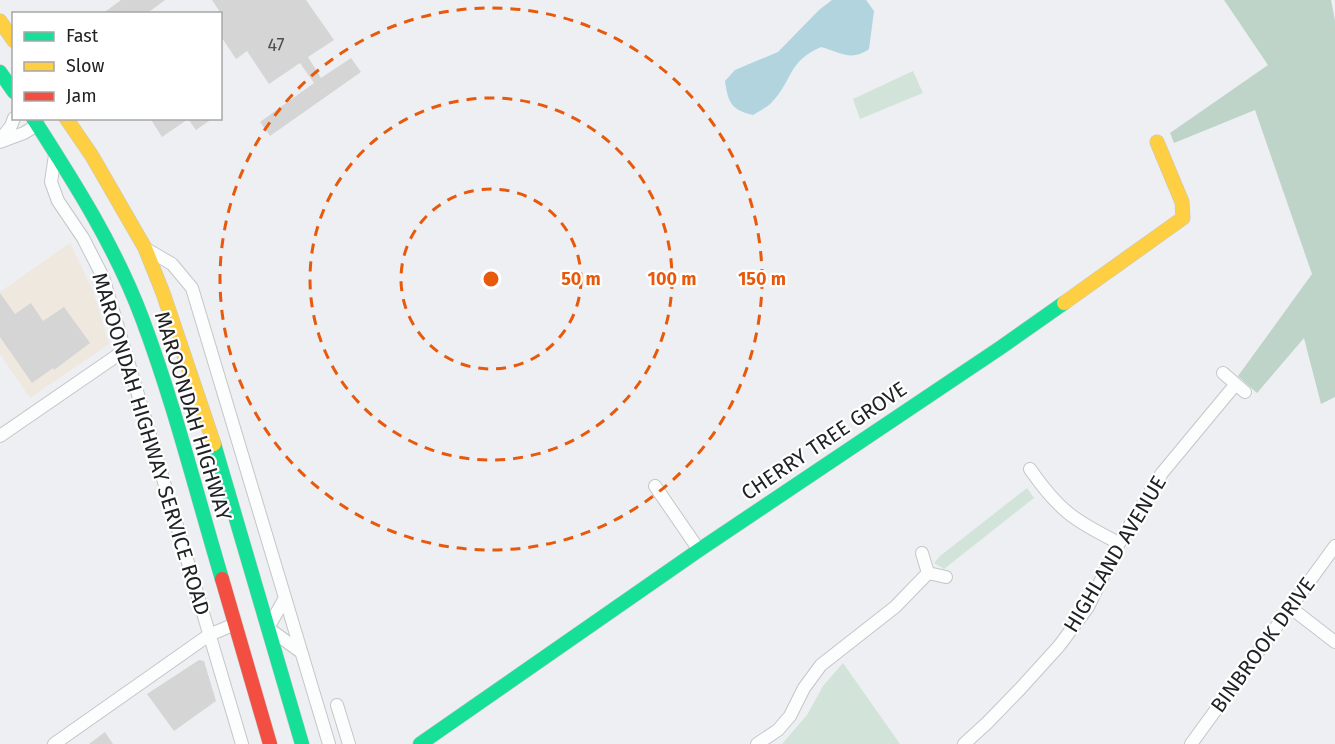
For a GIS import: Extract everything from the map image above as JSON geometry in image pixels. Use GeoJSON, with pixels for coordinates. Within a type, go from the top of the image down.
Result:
{"type":"FeatureCollection","features":[{"type":"Feature","properties":{"kind":"main road"},"geometry":{"type":"LineString","coordinates":[[0,21],[12,38]]}},
{"type":"Feature","properties":{"kind":"main road"},"geometry":{"type":"LineString","coordinates":[[0,72],[12,89]]}},
{"type":"Feature","properties":{"kind":"main road","name":"MAROONDAH HIGHWAY"},"geometry":{"type":"LineString","coordinates":[[67,120],[92,156],[145,248],[163,293],[216,451],[230,555],[235,624],[270,744]]}},
{"type":"Feature","properties":{"kind":"main road","name":"MAROONDAH HIGHWAY"},"geometry":{"type":"LineString","coordinates":[[37,121],[106,238],[141,316],[165,386],[230,555],[268,628],[302,744]]}},
{"type":"Feature","properties":{"kind":"main road","name":"CHERRY TREE GROVE"},"geometry":{"type":"LineString","coordinates":[[420,744],[699,550],[1000,348],[1183,218],[1182,202],[1157,142]]}},
{"type":"Feature","properties":{"kind":"street"},"geometry":{"type":"LineString","coordinates":[[0,141],[13,120]]}},
{"type":"Feature","properties":{"kind":"street"},"geometry":{"type":"LineString","coordinates":[[0,141],[24,133],[37,121]]}},
{"type":"Feature","properties":{"kind":"street","name":"MAROONDAH HIGHWAY SERVICE ROAD"},"geometry":{"type":"LineString","coordinates":[[55,152],[51,182],[58,201],[83,238],[103,278],[242,744]]}},
{"type":"Feature","properties":{"kind":"street"},"geometry":{"type":"LineString","coordinates":[[145,248],[172,264],[192,288],[329,744]]}},
{"type":"Feature","properties":{"kind":"street"},"geometry":{"type":"LineString","coordinates":[[0,436],[125,350]]}},
{"type":"Feature","properties":{"kind":"street","name":"HIGHLAND AVENUE"},"geometry":{"type":"LineString","coordinates":[[964,744],[987,723],[1065,639],[1089,607],[1119,543],[1162,473],[1240,388],[1223,373]]}},
{"type":"Feature","properties":{"kind":"street"},"geometry":{"type":"LineString","coordinates":[[1030,469],[1047,494],[1064,512],[1119,543]]}},
{"type":"Feature","properties":{"kind":"street"},"geometry":{"type":"LineString","coordinates":[[655,486],[699,550]]}},
{"type":"Feature","properties":{"kind":"street","name":"BINBROOK DRIVE"},"geometry":{"type":"LineString","coordinates":[[1191,744],[1335,546]]}},
{"type":"Feature","properties":{"kind":"street"},"geometry":{"type":"LineString","coordinates":[[922,553],[928,573]]}},
{"type":"Feature","properties":{"kind":"street"},"geometry":{"type":"LineString","coordinates":[[928,573],[946,578]]}},
{"type":"Feature","properties":{"kind":"street"},"geometry":{"type":"LineString","coordinates":[[757,744],[778,730],[790,716],[804,688],[821,665],[896,607],[928,573]]}},
{"type":"Feature","properties":{"kind":"street"},"geometry":{"type":"LineString","coordinates":[[285,598],[268,628],[301,652]]}},
{"type":"Feature","properties":{"kind":"street"},"geometry":{"type":"LineString","coordinates":[[1291,608],[1335,642]]}},
{"type":"Feature","properties":{"kind":"street"},"geometry":{"type":"LineString","coordinates":[[54,744],[209,635],[235,624]]}},
{"type":"Feature","properties":{"kind":"street"},"geometry":{"type":"LineString","coordinates":[[337,705],[349,744]]}},
{"type":"Feature","properties":{"kind":"shaded area"},"geometry":{"type":"Polygon","coordinates":[[[70,243],[93,291],[109,344],[30,398],[0,354],[0,292],[70,243]]]}},
{"type":"Feature","properties":{"kind":"green space"},"geometry":{"type":"Polygon","coordinates":[[[1224,0],[1331,0],[1335,21],[1335,397],[1321,404],[1304,338],[1257,393],[1238,376],[1312,274],[1255,110],[1174,143],[1170,133],[1268,65],[1224,0]]]}},
{"type":"Feature","properties":{"kind":"green space"},"geometry":{"type":"Polygon","coordinates":[[[913,71],[923,93],[860,119],[853,99],[913,71]]]}},
{"type":"Feature","properties":{"kind":"green space"},"geometry":{"type":"Polygon","coordinates":[[[1027,488],[1034,498],[944,569],[934,563],[940,556],[1027,488]]]}},
{"type":"Feature","properties":{"kind":"green space"},"geometry":{"type":"Polygon","coordinates":[[[843,663],[900,744],[782,744],[807,715],[823,686],[843,663]]]}},
{"type":"Feature","properties":{"kind":"water"},"geometry":{"type":"Polygon","coordinates":[[[832,0],[866,0],[874,11],[869,49],[857,55],[851,55],[821,47],[802,58],[779,94],[768,106],[753,115],[735,108],[729,100],[725,81],[735,70],[778,52],[819,10],[832,0]]]}},
{"type":"Feature","properties":{"kind":"building"},"geometry":{"type":"Polygon","coordinates":[[[121,0],[165,0],[149,12],[105,12],[121,0]]]}},
{"type":"Feature","properties":{"kind":"building"},"geometry":{"type":"Polygon","coordinates":[[[212,0],[306,0],[334,40],[308,57],[321,78],[351,58],[361,72],[270,136],[260,122],[314,83],[300,63],[269,84],[247,51],[236,59],[222,38],[222,12],[212,0]]]}},
{"type":"Feature","properties":{"kind":"building"},"geometry":{"type":"Polygon","coordinates":[[[151,120],[187,120],[162,137],[151,120]]]}},
{"type":"Feature","properties":{"kind":"building"},"geometry":{"type":"Polygon","coordinates":[[[189,120],[210,120],[196,130],[189,120]]]}},
{"type":"Feature","properties":{"kind":"building"},"geometry":{"type":"Polygon","coordinates":[[[0,293],[15,314],[31,303],[43,321],[64,307],[90,343],[32,383],[0,337],[0,293]]]}},
{"type":"Feature","properties":{"kind":"building"},"geometry":{"type":"Polygon","coordinates":[[[199,660],[204,661],[216,701],[174,731],[147,694],[199,660]]]}},
{"type":"Feature","properties":{"kind":"building"},"geometry":{"type":"Polygon","coordinates":[[[105,732],[113,744],[89,744],[105,732]]]}},
{"type":"Feature","properties":{"kind":"traffic: fast"},"geometry":{"type":"LineString","coordinates":[[0,72],[12,89]]}},
{"type":"Feature","properties":{"kind":"traffic: fast"},"geometry":{"type":"LineString","coordinates":[[34,120],[93,215],[131,291],[164,382],[222,579]]}},
{"type":"Feature","properties":{"kind":"traffic: fast"},"geometry":{"type":"LineString","coordinates":[[420,744],[699,550],[1064,303]]}},
{"type":"Feature","properties":{"kind":"traffic: fast"},"geometry":{"type":"LineString","coordinates":[[214,444],[302,744]]}},
{"type":"Feature","properties":{"kind":"traffic: slow"},"geometry":{"type":"LineString","coordinates":[[0,21],[12,38]]}},
{"type":"Feature","properties":{"kind":"traffic: slow"},"geometry":{"type":"LineString","coordinates":[[67,120],[92,156],[145,248],[163,293],[214,444]]}},
{"type":"Feature","properties":{"kind":"traffic: slow"},"geometry":{"type":"LineString","coordinates":[[1064,303],[1183,218],[1182,202],[1157,142]]}},
{"type":"Feature","properties":{"kind":"traffic: jam"},"geometry":{"type":"LineString","coordinates":[[222,579],[270,744]]}}]}
